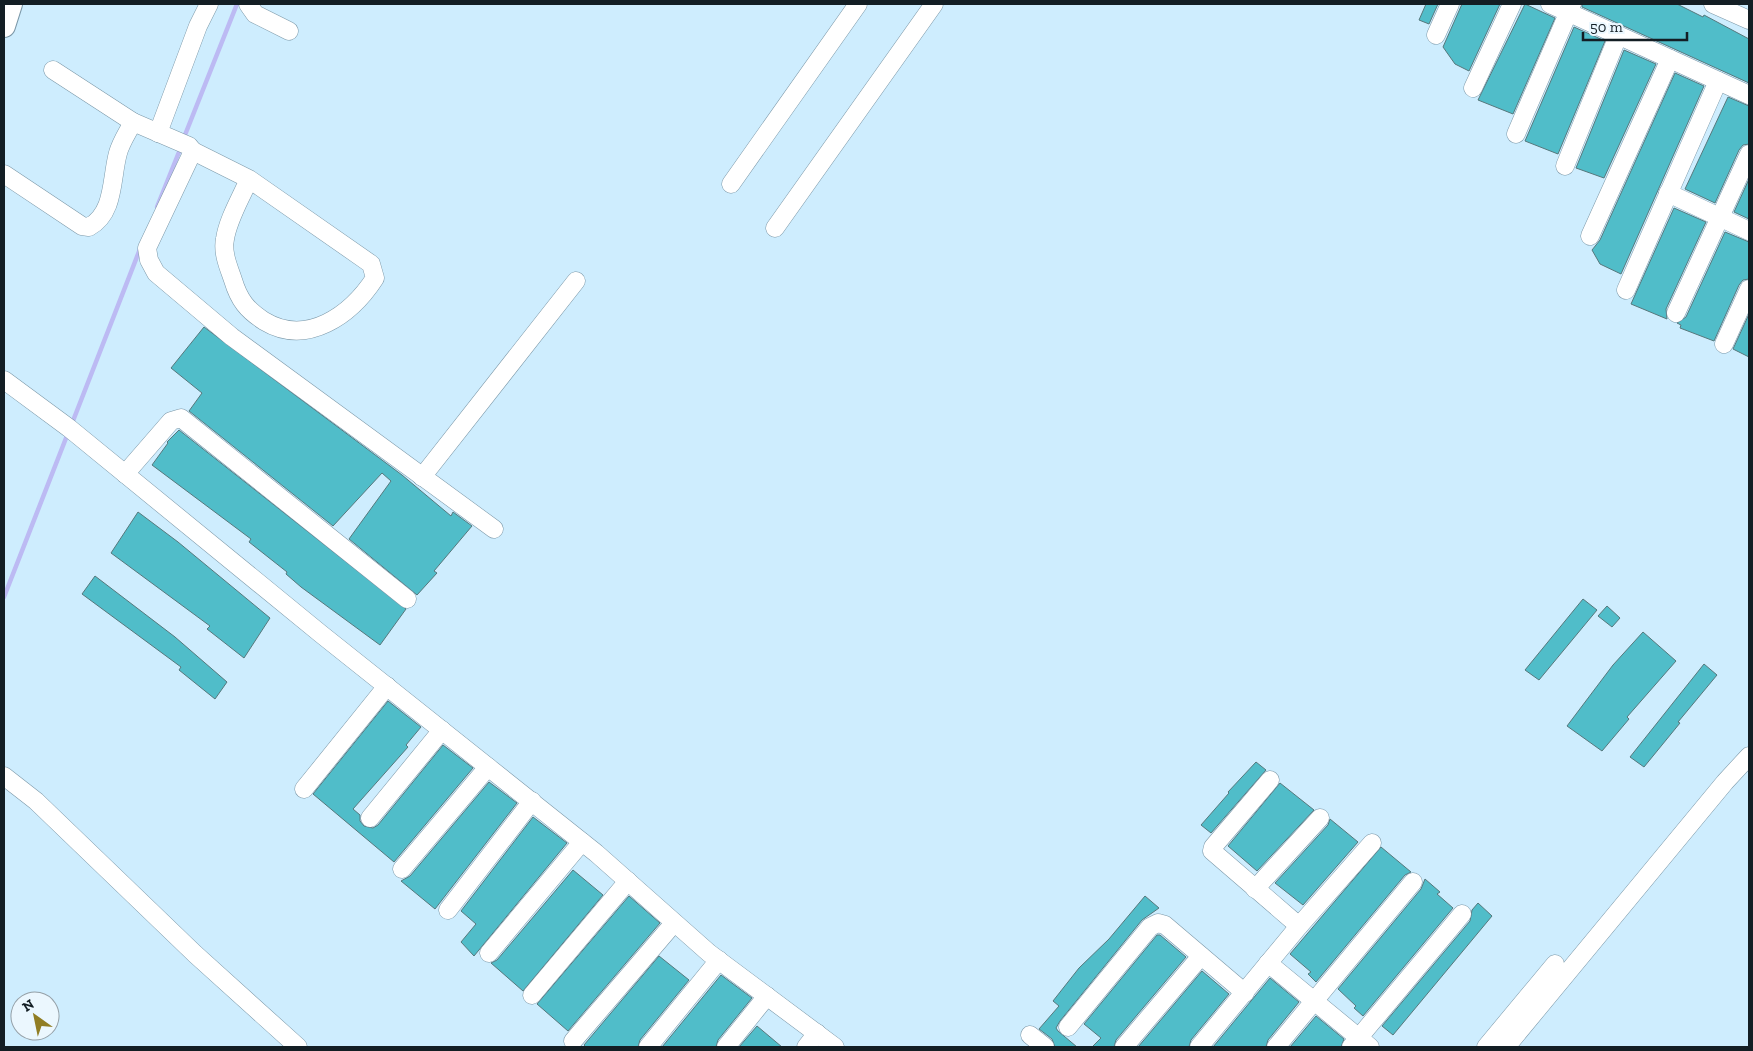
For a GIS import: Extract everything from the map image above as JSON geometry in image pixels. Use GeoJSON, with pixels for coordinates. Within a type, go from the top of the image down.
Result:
{"type":"FeatureCollection","features":[{"type":"Feature","properties":{"kind":"main road"},"geometry":{"type":"LineString","coordinates":[[4,26],[11,4]]}},
{"type":"Feature","properties":{"kind":"street"},"geometry":{"type":"LineString","coordinates":[[162,134],[198,26],[209,4]]}},
{"type":"Feature","properties":{"kind":"street"},"geometry":{"type":"LineString","coordinates":[[248,4],[255,14],[289,31]]}},
{"type":"Feature","properties":{"kind":"street"},"geometry":{"type":"LineString","coordinates":[[731,184],[858,4]]}},
{"type":"Feature","properties":{"kind":"street"},"geometry":{"type":"LineString","coordinates":[[775,228],[934,4]]}},
{"type":"Feature","properties":{"kind":"street"},"geometry":{"type":"LineString","coordinates":[[1436,35],[1450,4]]}},
{"type":"Feature","properties":{"kind":"street"},"geometry":{"type":"LineString","coordinates":[[1473,88],[1512,4]]}},
{"type":"Feature","properties":{"kind":"street"},"geometry":{"type":"LineString","coordinates":[[1550,4],[1570,8],[1618,36],[1749,95]]}},
{"type":"Feature","properties":{"kind":"street"},"geometry":{"type":"LineString","coordinates":[[1713,4],[1749,20]]}},
{"type":"Feature","properties":{"kind":"street"},"geometry":{"type":"LineString","coordinates":[[1516,134],[1570,8]]}},
{"type":"Feature","properties":{"kind":"street"},"geometry":{"type":"LineString","coordinates":[[1564,166],[1618,36]]}},
{"type":"Feature","properties":{"kind":"street"},"geometry":{"type":"LineString","coordinates":[[1590,236],[1670,59]]}},
{"type":"Feature","properties":{"kind":"street"},"geometry":{"type":"LineString","coordinates":[[53,70],[133,122],[191,148],[249,179],[371,264],[375,278],[336,319],[317,327],[296,332],[278,330],[253,314],[237,295],[227,262],[225,239],[249,179]]}},
{"type":"Feature","properties":{"kind":"street"},"geometry":{"type":"LineString","coordinates":[[1626,290],[1718,81]]}},
{"type":"Feature","properties":{"kind":"street"},"geometry":{"type":"LineString","coordinates":[[4,174],[82,226],[89,227],[101,219],[107,210],[117,156],[133,122]]}},
{"type":"Feature","properties":{"kind":"street"},"geometry":{"type":"LineString","coordinates":[[191,148],[148,248],[149,260],[156,273],[232,337],[494,529]]}},
{"type":"Feature","properties":{"kind":"street"},"geometry":{"type":"LineString","coordinates":[[1676,313],[1749,154]]}},
{"type":"Feature","properties":{"kind":"street"},"geometry":{"type":"LineString","coordinates":[[1668,193],[1749,231]]}},
{"type":"Feature","properties":{"kind":"street"},"geometry":{"type":"LineString","coordinates":[[422,477],[576,281]]}},
{"type":"Feature","properties":{"kind":"street"},"geometry":{"type":"LineString","coordinates":[[1724,344],[1749,289]]}},
{"type":"Feature","properties":{"kind":"street"},"geometry":{"type":"LineString","coordinates":[[4,380],[69,428],[582,842],[719,960],[835,1047]]}},
{"type":"Feature","properties":{"kind":"street"},"geometry":{"type":"LineString","coordinates":[[125,474],[171,421],[181,418],[407,599]]}},
{"type":"Feature","properties":{"kind":"street"},"geometry":{"type":"LineString","coordinates":[[304,789],[387,686]]}},
{"type":"Feature","properties":{"kind":"street"},"geometry":{"type":"LineString","coordinates":[[370,818],[442,730]]}},
{"type":"Feature","properties":{"kind":"street"},"geometry":{"type":"LineString","coordinates":[[1506,1047],[1718,790],[1749,756]]}},
{"type":"Feature","properties":{"kind":"street"},"geometry":{"type":"LineString","coordinates":[[402,869],[488,767]]}},
{"type":"Feature","properties":{"kind":"street"},"geometry":{"type":"LineString","coordinates":[[4,776],[36,801],[194,954],[298,1047]]}},
{"type":"Feature","properties":{"kind":"street"},"geometry":{"type":"LineString","coordinates":[[1270,780],[1213,847],[1212,852],[1298,926]]}},
{"type":"Feature","properties":{"kind":"street"},"geometry":{"type":"LineString","coordinates":[[448,910],[532,802]]}},
{"type":"Feature","properties":{"kind":"street"},"geometry":{"type":"LineString","coordinates":[[1255,889],[1320,818]]}},
{"type":"Feature","properties":{"kind":"street"},"geometry":{"type":"LineString","coordinates":[[489,953],[582,842]]}},
{"type":"Feature","properties":{"kind":"street"},"geometry":{"type":"LineString","coordinates":[[1199,1047],[1298,926],[1372,844]]}},
{"type":"Feature","properties":{"kind":"street"},"geometry":{"type":"LineString","coordinates":[[532,994],[628,881]]}},
{"type":"Feature","properties":{"kind":"street"},"geometry":{"type":"LineString","coordinates":[[1276,1047],[1413,882]]}},
{"type":"Feature","properties":{"kind":"street"},"geometry":{"type":"LineString","coordinates":[[1268,962],[1314,1000],[1360,1044],[1462,914]]}},
{"type":"Feature","properties":{"kind":"street"},"geometry":{"type":"LineString","coordinates":[[573,1041],[674,922]]}},
{"type":"Feature","properties":{"kind":"street"},"geometry":{"type":"LineString","coordinates":[[1068,1027],[1150,927],[1158,923],[1166,925],[1244,993]]}},
{"type":"Feature","properties":{"kind":"street"},"geometry":{"type":"LineString","coordinates":[[1124,1047],[1201,956]]}},
{"type":"Feature","properties":{"kind":"street"},"geometry":{"type":"LineString","coordinates":[[648,1047],[719,960]]}},
{"type":"Feature","properties":{"kind":"street"},"geometry":{"type":"LineString","coordinates":[[1486,1047],[1555,964]]}},
{"type":"Feature","properties":{"kind":"street"},"geometry":{"type":"LineString","coordinates":[[726,1047],[767,996]]}},
{"type":"Feature","properties":{"kind":"street"},"geometry":{"type":"LineString","coordinates":[[806,1047],[816,1033]]}},
{"type":"Feature","properties":{"kind":"street"},"geometry":{"type":"LineString","coordinates":[[1030,1034],[1045,1047]]}},
{"type":"Feature","properties":{"kind":"building"},"geometry":{"type":"Polygon","coordinates":[[[1426,4],[1438,4],[1429,24],[1419,20],[1426,4]]]}},
{"type":"Feature","properties":{"kind":"building"},"geometry":{"type":"Polygon","coordinates":[[[1462,4],[1500,4],[1469,71],[1455,64],[1443,47],[1462,4]]]}},
{"type":"Feature","properties":{"kind":"building"},"geometry":{"type":"Polygon","coordinates":[[[1525,4],[1555,18],[1513,114],[1478,100],[1525,4]]]}},
{"type":"Feature","properties":{"kind":"building"},"geometry":{"type":"Polygon","coordinates":[[[1582,4],[1677,4],[1703,17],[1704,15],[1749,39],[1749,83],[1582,7],[1582,4]]]}},
{"type":"Feature","properties":{"kind":"building"},"geometry":{"type":"Polygon","coordinates":[[[1574,27],[1605,41],[1558,154],[1525,141],[1574,27]]]}},
{"type":"Feature","properties":{"kind":"building"},"geometry":{"type":"Polygon","coordinates":[[[1624,50],[1656,64],[1604,178],[1576,168],[1624,50]]]}},
{"type":"Feature","properties":{"kind":"building"},"geometry":{"type":"Polygon","coordinates":[[[1675,73],[1704,86],[1621,274],[1600,264],[1592,250],[1600,240],[1675,73]]]}},
{"type":"Feature","properties":{"kind":"building"},"geometry":{"type":"Polygon","coordinates":[[[1728,97],[1749,106],[1749,144],[1743,145],[1739,150],[1715,203],[1685,189],[1728,97]]]}},
{"type":"Feature","properties":{"kind":"building"},"geometry":{"type":"Polygon","coordinates":[[[1749,179],[1749,219],[1734,212],[1749,179]]]}},
{"type":"Feature","properties":{"kind":"building"},"geometry":{"type":"Polygon","coordinates":[[[1674,208],[1706,222],[1666,309],[1667,319],[1631,304],[1674,208]]]}},
{"type":"Feature","properties":{"kind":"building"},"geometry":{"type":"Polygon","coordinates":[[[1725,232],[1749,242],[1749,279],[1743,280],[1739,285],[1714,341],[1680,328],[1681,325],[1677,323],[1686,317],[1725,232]]]}},
{"type":"Feature","properties":{"kind":"building"},"geometry":{"type":"Polygon","coordinates":[[[1749,314],[1749,357],[1733,349],[1749,314]]]}},
{"type":"Feature","properties":{"kind":"building"},"geometry":{"type":"Polygon","coordinates":[[[204,327],[402,475],[451,516],[453,512],[472,526],[434,571],[437,573],[417,595],[349,539],[391,481],[382,473],[333,526],[189,411],[202,393],[171,368],[204,327]]]}},
{"type":"Feature","properties":{"kind":"building"},"geometry":{"type":"Polygon","coordinates":[[[179,430],[406,609],[380,645],[301,587],[286,574],[287,572],[249,542],[251,539],[152,465],[167,442],[179,430]]]}},
{"type":"Feature","properties":{"kind":"building"},"geometry":{"type":"Polygon","coordinates":[[[138,512],[178,542],[270,618],[244,658],[207,629],[210,626],[111,553],[138,512]]]}},
{"type":"Feature","properties":{"kind":"building"},"geometry":{"type":"Polygon","coordinates":[[[95,576],[175,637],[227,682],[215,699],[179,670],[181,667],[82,594],[95,576]]]}},
{"type":"Feature","properties":{"kind":"building"},"geometry":{"type":"Polygon","coordinates":[[[1583,599],[1597,610],[1539,680],[1525,670],[1583,599]]]}},
{"type":"Feature","properties":{"kind":"building"},"geometry":{"type":"Polygon","coordinates":[[[1607,606],[1620,618],[1612,627],[1598,616],[1607,606]]]}},
{"type":"Feature","properties":{"kind":"building"},"geometry":{"type":"Polygon","coordinates":[[[1643,632],[1676,661],[1627,717],[1629,719],[1602,751],[1567,726],[1613,665],[1643,632]]]}},
{"type":"Feature","properties":{"kind":"building"},"geometry":{"type":"Polygon","coordinates":[[[1704,664],[1717,675],[1644,767],[1630,757],[1704,664]]]}},
{"type":"Feature","properties":{"kind":"building"},"geometry":{"type":"Polygon","coordinates":[[[388,701],[421,727],[406,745],[408,747],[353,809],[360,815],[360,821],[364,826],[373,828],[378,825],[443,745],[473,768],[394,862],[313,794],[388,701]]]}},
{"type":"Feature","properties":{"kind":"building"},"geometry":{"type":"Polygon","coordinates":[[[1256,762],[1266,770],[1211,833],[1201,825],[1256,762]]]}},
{"type":"Feature","properties":{"kind":"building"},"geometry":{"type":"Polygon","coordinates":[[[489,782],[517,803],[435,909],[401,881],[410,876],[489,782]]]}},
{"type":"Feature","properties":{"kind":"building"},"geometry":{"type":"Polygon","coordinates":[[[1280,783],[1314,810],[1257,871],[1228,846],[1280,783]]]}},
{"type":"Feature","properties":{"kind":"building"},"geometry":{"type":"Polygon","coordinates":[[[533,817],[567,843],[474,956],[461,942],[476,924],[461,911],[533,817]]]}},
{"type":"Feature","properties":{"kind":"building"},"geometry":{"type":"Polygon","coordinates":[[[1330,819],[1358,842],[1303,905],[1275,883],[1328,825],[1330,819]]]}},
{"type":"Feature","properties":{"kind":"building"},"geometry":{"type":"Polygon","coordinates":[[[1381,847],[1411,872],[1405,875],[1316,982],[1308,974],[1311,972],[1290,954],[1381,847]]]}},
{"type":"Feature","properties":{"kind":"building"},"geometry":{"type":"Polygon","coordinates":[[[573,870],[603,895],[523,991],[491,963],[497,960],[573,870]]]}},
{"type":"Feature","properties":{"kind":"building"},"geometry":{"type":"Polygon","coordinates":[[[1425,879],[1440,892],[1437,894],[1453,908],[1363,1016],[1354,1008],[1356,1006],[1338,989],[1421,889],[1425,879]]]}},
{"type":"Feature","properties":{"kind":"building"},"geometry":{"type":"Polygon","coordinates":[[[629,896],[660,923],[568,1031],[537,1004],[629,896]]]}},
{"type":"Feature","properties":{"kind":"building"},"geometry":{"type":"Polygon","coordinates":[[[1145,896],[1159,908],[1142,920],[1056,1028],[1077,1047],[1055,1047],[1052,1039],[1039,1029],[1059,1006],[1053,1001],[1079,968],[1109,939],[1145,896]]]}},
{"type":"Feature","properties":{"kind":"building"},"geometry":{"type":"Polygon","coordinates":[[[1478,903],[1492,916],[1393,1035],[1382,1026],[1470,921],[1472,910],[1478,903]]]}},
{"type":"Feature","properties":{"kind":"building"},"geometry":{"type":"Polygon","coordinates":[[[1157,935],[1160,935],[1186,957],[1116,1040],[1114,1047],[1092,1047],[1101,1038],[1084,1024],[1157,935]]]}},
{"type":"Feature","properties":{"kind":"building"},"geometry":{"type":"Polygon","coordinates":[[[659,956],[689,980],[640,1040],[638,1047],[586,1047],[584,1045],[659,956]]]}},
{"type":"Feature","properties":{"kind":"building"},"geometry":{"type":"Polygon","coordinates":[[[1202,971],[1229,994],[1191,1040],[1189,1047],[1138,1047],[1202,971]]]}},
{"type":"Feature","properties":{"kind":"building"},"geometry":{"type":"Polygon","coordinates":[[[721,975],[752,998],[718,1040],[716,1047],[662,1047],[721,975]]]}},
{"type":"Feature","properties":{"kind":"building"},"geometry":{"type":"Polygon","coordinates":[[[1270,978],[1299,1002],[1268,1040],[1266,1047],[1213,1047],[1270,978]]]}},
{"type":"Feature","properties":{"kind":"building"},"geometry":{"type":"Polygon","coordinates":[[[1316,1016],[1344,1039],[1341,1047],[1290,1047],[1316,1016]]]}},
{"type":"Feature","properties":{"kind":"building"},"geometry":{"type":"Polygon","coordinates":[[[757,1026],[782,1047],[739,1047],[757,1026]]]}},
{"type":"Feature","properties":{"kind":"waterway"},"geometry":{"type":"LineString","coordinates":[[183,140],[237,4]]}},
{"type":"Feature","properties":{"kind":"waterway"},"geometry":{"type":"LineString","coordinates":[[157,207],[181,147]]}},
{"type":"Feature","properties":{"kind":"waterway"},"geometry":{"type":"LineString","coordinates":[[71,426],[140,249]]}},
{"type":"Feature","properties":{"kind":"waterway"},"geometry":{"type":"LineString","coordinates":[[4,597],[68,433]]}}]}
